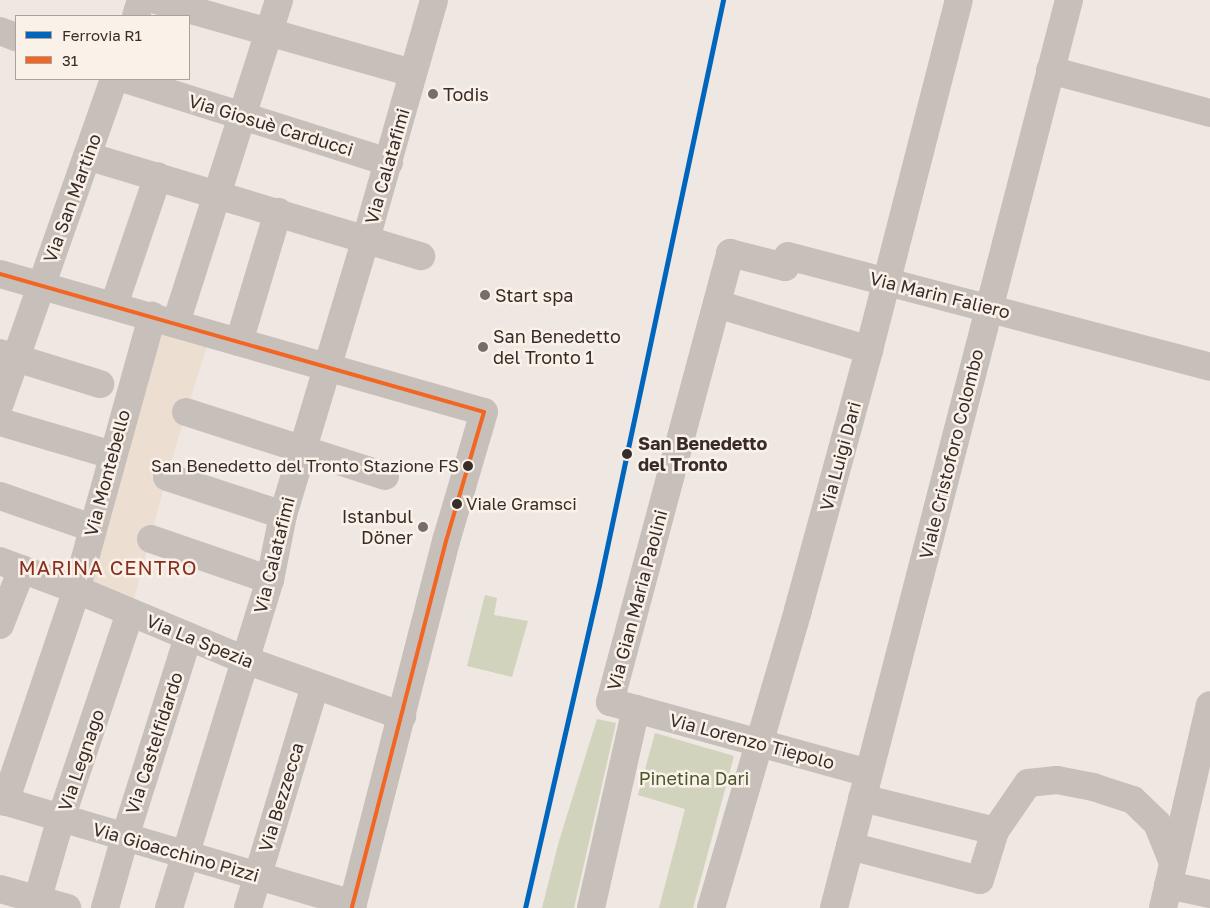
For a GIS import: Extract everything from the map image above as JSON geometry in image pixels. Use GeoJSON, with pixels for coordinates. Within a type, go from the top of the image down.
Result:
{"type":"FeatureCollection","features":[{"type":"Feature","properties":{"kind":"street"},"geometry":{"type":"LineString","coordinates":[[136,15],[141,0]]}},
{"type":"Feature","properties":{"kind":"street"},"geometry":{"type":"LineString","coordinates":[[156,0],[412,73]]}},
{"type":"Feature","properties":{"kind":"street","name":"Via Montebello"},"geometry":{"type":"LineString","coordinates":[[3,801],[75,589],[112,455],[164,319],[218,194],[278,0]]}},
{"type":"Feature","properties":{"kind":"street","name":"Via Calatafimi"},"geometry":{"type":"LineString","coordinates":[[169,908],[184,853],[270,580],[283,515],[389,162],[412,73],[434,0]]}},
{"type":"Feature","properties":{"kind":"street","name":"Via Luigi Dari"},"geometry":{"type":"LineString","coordinates":[[711,908],[760,743],[869,350],[959,0]]}},
{"type":"Feature","properties":{"kind":"street","name":"Viale Cristoforo Colombo"},"geometry":{"type":"LineString","coordinates":[[834,908],[1069,0]]}},
{"type":"Feature","properties":{"kind":"street"},"geometry":{"type":"LineString","coordinates":[[0,31],[15,37]]}},
{"type":"Feature","properties":{"kind":"street"},"geometry":{"type":"LineString","coordinates":[[1050,70],[1210,113]]}},
{"type":"Feature","properties":{"kind":"street","name":"Via San Martino"},"geometry":{"type":"LineString","coordinates":[[0,403],[9,355],[41,285],[114,80]]}},
{"type":"Feature","properties":{"kind":"street","name":"Via Giosuè Carducci"},"geometry":{"type":"LineString","coordinates":[[128,80],[389,162]]}},
{"type":"Feature","properties":{"kind":"street"},"geometry":{"type":"LineString","coordinates":[[87,156],[420,256]]}},
{"type":"Feature","properties":{"kind":"street"},"geometry":{"type":"LineString","coordinates":[[114,305],[158,176]]}},
{"type":"Feature","properties":{"kind":"street"},"geometry":{"type":"LineString","coordinates":[[240,342],[278,212]]}},
{"type":"Feature","properties":{"kind":"street","name":"Via Marin Faliero"},"geometry":{"type":"LineString","coordinates":[[717,304],[730,253],[786,267],[788,256],[989,307],[1210,367]]}},
{"type":"Feature","properties":{"kind":"street"},"geometry":{"type":"LineString","coordinates":[[0,274],[164,319],[327,368],[484,412],[446,541],[352,906]]}},
{"type":"Feature","properties":{"kind":"street"},"geometry":{"type":"LineString","coordinates":[[717,304],[869,350]]}},
{"type":"Feature","properties":{"kind":"street","name":"Via Gian Maria Paolini"},"geometry":{"type":"LineString","coordinates":[[591,908],[636,709],[610,702],[717,304]]}},
{"type":"Feature","properties":{"kind":"street"},"geometry":{"type":"LineString","coordinates":[[9,355],[100,384]]}},
{"type":"Feature","properties":{"kind":"street"},"geometry":{"type":"LineString","coordinates":[[186,412],[385,476]]}},
{"type":"Feature","properties":{"kind":"street"},"geometry":{"type":"LineString","coordinates":[[0,422],[112,455]]}},
{"type":"Feature","properties":{"kind":"street"},"geometry":{"type":"LineString","coordinates":[[167,477],[283,515]]}},
{"type":"Feature","properties":{"kind":"street"},"geometry":{"type":"LineString","coordinates":[[0,496],[92,528]]}},
{"type":"Feature","properties":{"kind":"street"},"geometry":{"type":"LineString","coordinates":[[151,539],[270,580]]}},
{"type":"Feature","properties":{"kind":"street"},"geometry":{"type":"LineString","coordinates":[[0,625],[11,565]]}},
{"type":"Feature","properties":{"kind":"street","name":"Via La Spezia"},"geometry":{"type":"LineString","coordinates":[[11,565],[75,589],[245,660],[402,716]]}},
{"type":"Feature","properties":{"kind":"street","name":"Via Legnago"},"geometry":{"type":"LineString","coordinates":[[36,904],[61,818],[130,613]]}},
{"type":"Feature","properties":{"kind":"street","name":"Via Castelfidardo"},"geometry":{"type":"LineString","coordinates":[[105,908],[125,837],[188,637]]}},
{"type":"Feature","properties":{"kind":"street","name":"Via Bezzecca"},"geometry":{"type":"LineString","coordinates":[[248,908],[256,875],[315,686]]}},
{"type":"Feature","properties":{"kind":"street"},"geometry":{"type":"LineString","coordinates":[[1168,885],[1210,705]]}},
{"type":"Feature","properties":{"kind":"street","name":"Via Lorenzo Tiepolo"},"geometry":{"type":"LineString","coordinates":[[636,709],[760,743],[865,786],[995,831]]}},
{"type":"Feature","properties":{"kind":"street"},"geometry":{"type":"LineString","coordinates":[[850,846],[980,880],[995,831],[1028,783],[1057,780],[1093,787],[1133,800],[1157,823],[1168,885]]}},
{"type":"Feature","properties":{"kind":"street","name":"Via Gioacchino Pizzi"},"geometry":{"type":"LineString","coordinates":[[3,801],[184,853],[352,906]]}},
{"type":"Feature","properties":{"kind":"street"},"geometry":{"type":"LineString","coordinates":[[1168,885],[1210,894]]}},
{"type":"Feature","properties":{"kind":"street"},"geometry":{"type":"LineString","coordinates":[[0,889],[36,904],[67,908]]}},
{"type":"Feature","properties":{"kind":"green space"},"geometry":{"type":"Polygon","coordinates":[[[485,595],[497,598],[494,615],[528,621],[512,677],[467,666],[485,595]]]}},
{"type":"Feature","properties":{"kind":"green space"},"geometry":{"type":"Polygon","coordinates":[[[597,719],[616,723],[574,908],[542,908],[559,841],[597,719]]]}},
{"type":"Feature","properties":{"kind":"green space","name":"Pinetina Dari"},"geometry":{"type":"Polygon","coordinates":[[[655,733],[734,756],[693,908],[659,908],[685,809],[638,795],[655,733]]]}},
{"type":"Feature","properties":{"kind":"shaded area"},"geometry":{"type":"Polygon","coordinates":[[[152,316],[211,333],[170,465],[130,613],[77,581],[152,316]]]}},
{"type":"Feature","properties":{"kind":"rail line","name":"R1"},"geometry":{"type":"LineString","coordinates":[[525,908],[599,585],[723,0]]}},
{"type":"Feature","properties":{"kind":"transit line","name":"31"},"geometry":{"type":"LineString","coordinates":[[0,274],[484,412],[446,541],[352,908]]}},
{"type":"Feature","properties":{"kind":"place","name":"Todis"},"geometry":{"type":"Point","coordinates":[433,94]}},
{"type":"Feature","properties":{"kind":"place","name":"Start spa"},"geometry":{"type":"Point","coordinates":[485,295]}},
{"type":"Feature","properties":{"kind":"place","name":"San Benedetto del Tronto 1"},"geometry":{"type":"Point","coordinates":[483,347]}},
{"type":"Feature","properties":{"kind":"place","name":"San Benedetto del Tronto"},"geometry":{"type":"Point","coordinates":[627,454]}},
{"type":"Feature","properties":{"kind":"place","name":"San Benedetto del Tronto Stazione FS"},"geometry":{"type":"Point","coordinates":[468,466]}},
{"type":"Feature","properties":{"kind":"place","name":"Viale Gramsci"},"geometry":{"type":"Point","coordinates":[457,504]}},
{"type":"Feature","properties":{"kind":"place","name":"Istanbul Döner"},"geometry":{"type":"Point","coordinates":[423,527]}},
{"type":"Feature","properties":{"kind":"district","name":"MARINA CENTRO"},"geometry":{"type":"Point","coordinates":[108,567]}}]}
